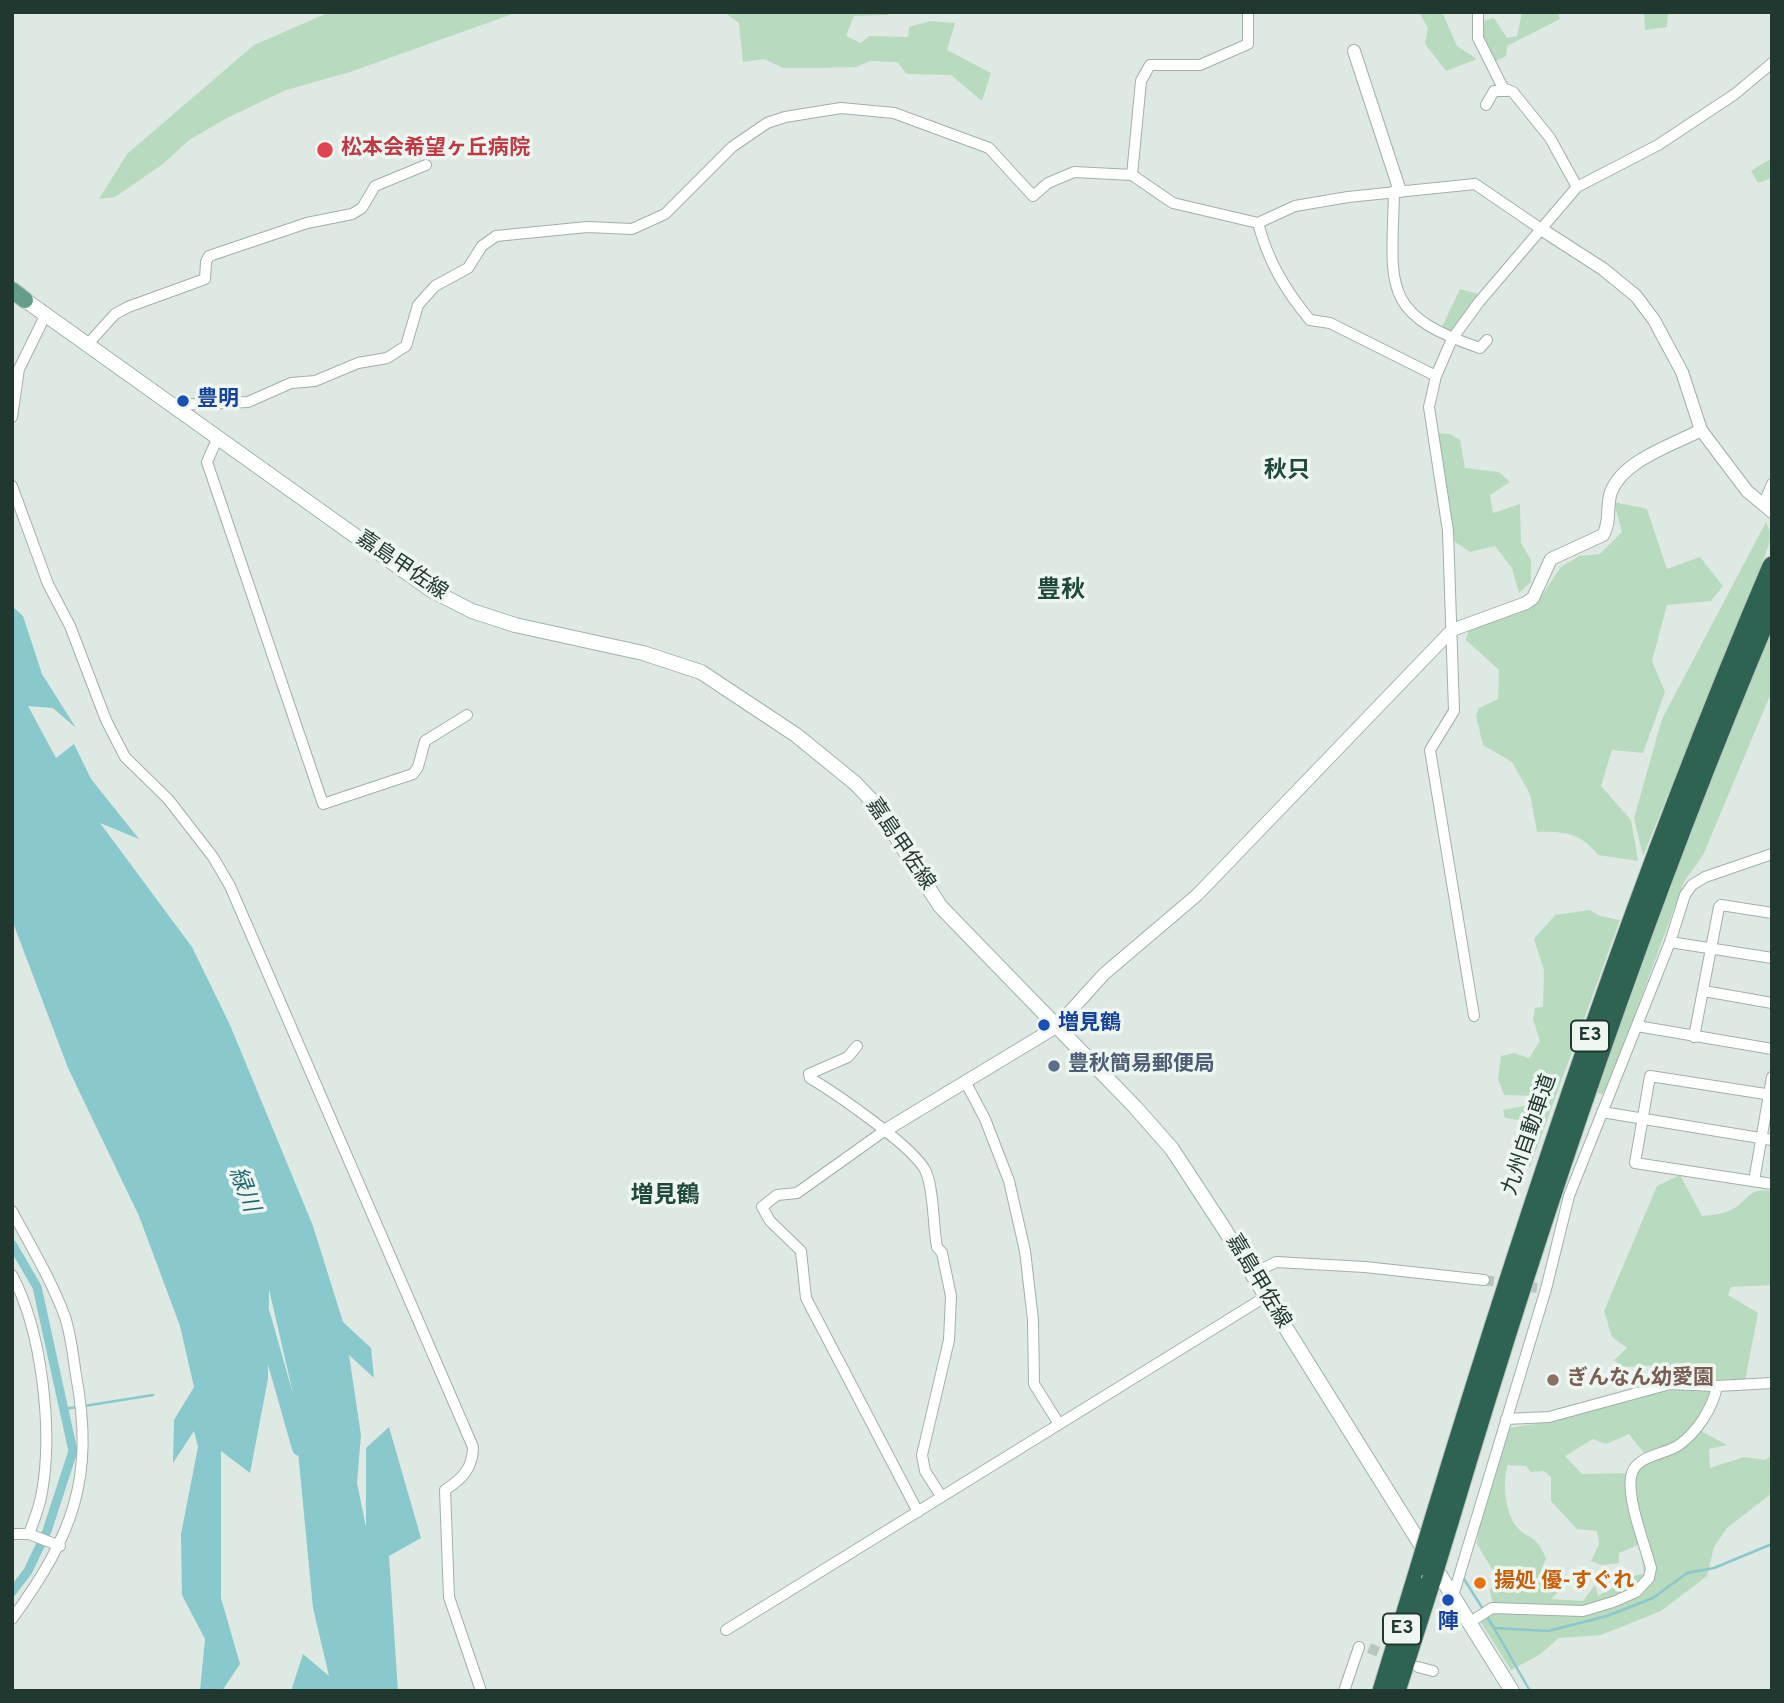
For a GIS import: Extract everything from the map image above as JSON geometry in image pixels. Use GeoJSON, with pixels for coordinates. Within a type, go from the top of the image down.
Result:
{"type":"FeatureCollection","features":[{"type":"Feature","properties":{"kind":"highway","name":"九州自動車道"},"geometry":{"type":"LineString","coordinates":[[1396,1691],[1510,1269],[1668,821],[1772,566]]}},
{"type":"Feature","properties":{"kind":"highway","name":"九州自動車道"},"geometry":{"type":"LineString","coordinates":[[1442,1519],[1611,1017],[1727,710],[1772,605]]}},
{"type":"Feature","properties":{"kind":"highway","name":"九州自動車道"},"geometry":{"type":"LineString","coordinates":[[1382,1691],[1426,1574]]}},
{"type":"Feature","properties":{"kind":"main road","name":"嘉島甲佐線"},"geometry":{"type":"LineString","coordinates":[[19,295],[401,570],[472,611],[514,625],[670,661],[701,672],[754,704],[842,771],[876,805],[940,906],[1172,1149],[1453,1596],[1472,1621],[1512,1691]]}},
{"type":"Feature","properties":{"kind":"street"},"geometry":{"type":"LineString","coordinates":[[1132,175],[1140,115],[1140,81],[1150,65],[1200,65],[1248,44],[1248,12]]}},
{"type":"Feature","properties":{"kind":"street"},"geometry":{"type":"LineString","coordinates":[[1478,12],[1478,38],[1507,91]]}},
{"type":"Feature","properties":{"kind":"street"},"geometry":{"type":"LineString","coordinates":[[1354,51],[1397,191],[1392,261],[1400,300],[1410,314],[1452,339],[1480,348],[1487,340]]}},
{"type":"Feature","properties":{"kind":"street"},"geometry":{"type":"LineString","coordinates":[[1474,1016],[1430,750],[1454,711],[1448,531],[1429,407],[1436,376],[1452,339],[1577,187],[1658,145],[1735,94],[1772,63]]}},
{"type":"Feature","properties":{"kind":"street"},"geometry":{"type":"LineString","coordinates":[[1486,105],[1494,91],[1513,92],[1550,138],[1577,187]]}},
{"type":"Feature","properties":{"kind":"street"},"geometry":{"type":"LineString","coordinates":[[173,405],[248,402],[291,383],[315,380],[358,363],[387,358],[406,346],[418,305],[435,286],[468,268],[482,246],[496,236],[587,227],[632,229],[665,214],[732,147],[767,122],[841,108],[894,113],[989,148],[1033,196],[1048,183],[1074,172],[1132,175],[1173,203],[1258,223],[1295,206],[1397,191],[1475,184],[1603,269],[1636,296],[1654,320],[1682,372],[1701,430],[1747,491],[1768,507],[1772,484]]}},
{"type":"Feature","properties":{"kind":"street"},"geometry":{"type":"LineString","coordinates":[[88,344],[115,314],[205,279],[209,256],[307,223],[352,214],[362,208],[375,186],[426,165]]}},
{"type":"Feature","properties":{"kind":"street"},"geometry":{"type":"LineString","coordinates":[[1258,223],[1267,256],[1290,296],[1310,320],[1331,323],[1436,376]]}},
{"type":"Feature","properties":{"kind":"street"},"geometry":{"type":"LineString","coordinates":[[12,417],[19,369],[46,314]]}},
{"type":"Feature","properties":{"kind":"street"},"geometry":{"type":"LineString","coordinates":[[918,1512],[806,1298],[801,1251],[770,1221],[762,1208],[777,1195],[797,1193],[915,1109],[966,1083],[1056,1027],[1104,974],[1197,895],[1452,630],[1517,608],[1533,598],[1551,559],[1603,535],[1610,497],[1619,478],[1634,466],[1701,430]]}},
{"type":"Feature","properties":{"kind":"street"},"geometry":{"type":"LineString","coordinates":[[218,438],[207,462],[323,804],[412,774],[418,767],[425,741],[467,715]]}},
{"type":"Feature","properties":{"kind":"street"},"geometry":{"type":"LineString","coordinates":[[12,486],[48,584],[70,626],[107,720],[125,757],[168,799],[230,886],[473,1447],[473,1463],[458,1482],[445,1490],[446,1578],[449,1597],[481,1691]]}},
{"type":"Feature","properties":{"kind":"street"},"geometry":{"type":"LineString","coordinates":[[1453,1596],[1569,1196],[1670,942],[1685,895],[1692,885],[1705,877],[1772,854]]}},
{"type":"Feature","properties":{"kind":"street"},"geometry":{"type":"LineString","coordinates":[[1694,1037],[1721,905],[1772,913]]}},
{"type":"Feature","properties":{"kind":"street"},"geometry":{"type":"LineString","coordinates":[[1670,942],[1772,958]]}},
{"type":"Feature","properties":{"kind":"street"},"geometry":{"type":"LineString","coordinates":[[1704,991],[1772,1003]]}},
{"type":"Feature","properties":{"kind":"street"},"geometry":{"type":"LineString","coordinates":[[1637,1026],[1772,1049]]}},
{"type":"Feature","properties":{"kind":"street"},"geometry":{"type":"LineString","coordinates":[[857,1046],[848,1057],[813,1071],[810,1078],[847,1101],[884,1131],[912,1154],[927,1174],[937,1247],[942,1253],[951,1296],[949,1340],[922,1455],[925,1471],[941,1496]]}},
{"type":"Feature","properties":{"kind":"street"},"geometry":{"type":"LineString","coordinates":[[1770,1095],[1650,1076],[1634,1163],[1772,1184]]}},
{"type":"Feature","properties":{"kind":"street"},"geometry":{"type":"LineString","coordinates":[[1755,1181],[1767,1139],[1772,1077]]}},
{"type":"Feature","properties":{"kind":"street"},"geometry":{"type":"LineString","coordinates":[[966,1083],[985,1119],[1009,1181],[1025,1251],[1033,1320],[1034,1384],[1059,1424]]}},
{"type":"Feature","properties":{"kind":"street"},"geometry":{"type":"LineString","coordinates":[[1602,1112],[1767,1139]]}},
{"type":"Feature","properties":{"kind":"street"},"geometry":{"type":"LineString","coordinates":[[12,1212],[65,1317],[84,1424],[84,1464],[60,1546],[37,1587],[12,1619]]}},
{"type":"Feature","properties":{"kind":"street"},"geometry":{"type":"LineString","coordinates":[[1252,1274],[1276,1262],[1365,1267],[1484,1280]]}},
{"type":"Feature","properties":{"kind":"street"},"geometry":{"type":"LineString","coordinates":[[12,1275],[29,1321],[43,1399],[46,1451],[42,1494],[29,1534]]}},
{"type":"Feature","properties":{"kind":"street"},"geometry":{"type":"LineString","coordinates":[[726,1630],[1265,1297]]}},
{"type":"Feature","properties":{"kind":"street"},"geometry":{"type":"LineString","coordinates":[[1506,1419],[1549,1418],[1670,1384],[1717,1386],[1772,1383]]}},
{"type":"Feature","properties":{"kind":"street"},"geometry":{"type":"LineString","coordinates":[[1472,1621],[1492,1608],[1583,1611],[1636,1592],[1649,1578],[1651,1568],[1634,1505],[1631,1476],[1636,1466],[1647,1457],[1677,1447],[1693,1433],[1717,1386]]}},
{"type":"Feature","properties":{"kind":"street"},"geometry":{"type":"LineString","coordinates":[[12,1534],[29,1534],[60,1546]]}},
{"type":"Feature","properties":{"kind":"street"},"geometry":{"type":"LineString","coordinates":[[1344,1691],[1359,1647]]}},
{"type":"Feature","properties":{"kind":"street"},"geometry":{"type":"LineString","coordinates":[[1418,1667],[1433,1671]]}},
{"type":"Feature","properties":{"kind":"green space"},"geometry":{"type":"Polygon","coordinates":[[[330,12],[518,12],[350,72],[286,90],[227,118],[189,140],[163,164],[115,197],[99,199],[127,154],[254,45],[330,12]]]}},
{"type":"Feature","properties":{"kind":"green space"},"geometry":{"type":"Polygon","coordinates":[[[724,12],[888,12],[888,15],[854,16],[846,36],[861,43],[869,36],[908,37],[909,27],[930,21],[955,23],[947,50],[991,73],[982,101],[951,75],[907,74],[897,62],[870,61],[856,67],[783,68],[764,59],[743,62],[739,23],[724,12]]]}},
{"type":"Feature","properties":{"kind":"green space"},"geometry":{"type":"Polygon","coordinates":[[[1419,12],[1442,12],[1457,46],[1477,59],[1446,71],[1425,44],[1428,28],[1419,12]]]}},
{"type":"Feature","properties":{"kind":"green space"},"geometry":{"type":"Polygon","coordinates":[[[1522,12],[1557,12],[1560,19],[1507,46],[1506,56],[1494,62],[1482,34],[1483,21],[1494,18],[1507,38],[1517,36],[1522,12]]]}},
{"type":"Feature","properties":{"kind":"green space"},"geometry":{"type":"Polygon","coordinates":[[[1644,12],[1668,12],[1667,27],[1645,30],[1644,12]]]}},
{"type":"Feature","properties":{"kind":"green space"},"geometry":{"type":"Polygon","coordinates":[[[1772,158],[1772,178],[1758,183],[1751,171],[1772,158]]]}},
{"type":"Feature","properties":{"kind":"green space"},"geometry":{"type":"Polygon","coordinates":[[[1460,289],[1478,294],[1450,334],[1441,329],[1460,289]]]}},
{"type":"Feature","properties":{"kind":"green space"},"geometry":{"type":"Polygon","coordinates":[[[1438,433],[1450,434],[1460,440],[1465,468],[1499,472],[1510,482],[1490,495],[1493,513],[1520,504],[1521,543],[1531,560],[1531,582],[1519,593],[1512,568],[1495,546],[1470,552],[1451,539],[1438,433]]]}},
{"type":"Feature","properties":{"kind":"green space"},"geometry":{"type":"Polygon","coordinates":[[[1614,502],[1647,509],[1667,569],[1700,557],[1723,586],[1711,601],[1667,605],[1652,661],[1665,692],[1643,753],[1612,750],[1601,786],[1631,820],[1638,861],[1598,855],[1585,842],[1571,835],[1537,832],[1530,794],[1512,762],[1483,745],[1476,716],[1479,708],[1498,699],[1499,670],[1466,640],[1469,629],[1535,605],[1561,567],[1579,556],[1600,554],[1622,532],[1614,502]]]}},
{"type":"Feature","properties":{"kind":"green space"},"geometry":{"type":"Polygon","coordinates":[[[1766,522],[1772,536],[1757,577],[1643,856],[1634,818],[1662,719],[1766,522]]]}},
{"type":"Feature","properties":{"kind":"green space"},"geometry":{"type":"Polygon","coordinates":[[[1772,626],[1772,691],[1703,855],[1684,882],[1612,1076],[1603,1094],[1596,1093],[1669,886],[1772,626]]]}},
{"type":"Feature","properties":{"kind":"green space"},"geometry":{"type":"Polygon","coordinates":[[[1590,910],[1600,916],[1620,920],[1530,1167],[1524,1166],[1531,1122],[1505,1118],[1503,1110],[1540,1103],[1539,1096],[1504,1095],[1498,1079],[1501,1056],[1514,1053],[1529,1058],[1540,1041],[1533,1019],[1535,1008],[1543,1007],[1544,970],[1534,939],[1555,915],[1590,910]]]}},
{"type":"Feature","properties":{"kind":"green space"},"geometry":{"type":"Polygon","coordinates":[[[1680,1175],[1702,1216],[1728,1211],[1755,1192],[1772,1191],[1772,1285],[1731,1287],[1728,1295],[1758,1313],[1745,1381],[1661,1381],[1658,1365],[1623,1367],[1614,1360],[1627,1348],[1612,1337],[1604,1311],[1657,1186],[1680,1175]]]}},
{"type":"Feature","properties":{"kind":"green space"},"geometry":{"type":"Polygon","coordinates":[[[1691,1387],[1714,1391],[1694,1427],[1727,1445],[1709,1449],[1710,1468],[1744,1457],[1765,1460],[1772,1455],[1772,1493],[1727,1528],[1714,1547],[1707,1576],[1661,1611],[1601,1635],[1559,1638],[1539,1655],[1511,1670],[1480,1621],[1494,1607],[1490,1591],[1495,1574],[1477,1544],[1479,1526],[1509,1428],[1559,1420],[1579,1411],[1663,1390],[1691,1387]],[[1629,1434],[1606,1444],[1593,1439],[1565,1456],[1582,1474],[1629,1473],[1647,1457],[1629,1434]],[[1508,1465],[1505,1480],[1509,1513],[1520,1531],[1542,1549],[1546,1558],[1542,1569],[1558,1577],[1561,1589],[1551,1599],[1583,1601],[1595,1585],[1598,1596],[1632,1576],[1644,1574],[1640,1544],[1619,1553],[1619,1563],[1601,1565],[1591,1561],[1599,1544],[1597,1531],[1577,1529],[1551,1501],[1551,1477],[1544,1471],[1531,1472],[1526,1466],[1508,1465]]]}},
{"type":"Feature","properties":{"kind":"water"},"geometry":{"type":"Polygon","coordinates":[[[12,606],[23,616],[42,674],[76,728],[53,708],[28,706],[56,758],[74,744],[91,779],[139,839],[100,823],[192,947],[230,1025],[313,1226],[343,1322],[371,1348],[374,1378],[349,1355],[361,1435],[357,1483],[366,1527],[366,1448],[389,1427],[421,1538],[389,1556],[398,1691],[291,1691],[303,1654],[329,1676],[313,1608],[292,1389],[269,1289],[268,1379],[250,1473],[221,1451],[221,1598],[240,1664],[222,1691],[200,1691],[205,1639],[182,1595],[181,1534],[198,1447],[194,1431],[173,1463],[174,1420],[194,1387],[180,1326],[139,1216],[68,1068],[12,920],[12,606]]]}},
{"type":"Feature","properties":{"kind":"waterway"},"geometry":{"type":"LineString","coordinates":[[12,1244],[37,1287],[73,1451],[47,1531],[28,1571],[12,1592]]}},
{"type":"Feature","properties":{"kind":"waterway","name":"緑川"},"geometry":{"type":"LineString","coordinates":[[262,1314],[300,1448]]}},
{"type":"Feature","properties":{"kind":"waterway"},"geometry":{"type":"LineString","coordinates":[[84,1406],[153,1395]]}},
{"type":"Feature","properties":{"kind":"waterway"},"geometry":{"type":"LineString","coordinates":[[63,1409],[77,1407]]}},
{"type":"Feature","properties":{"kind":"waterway"},"geometry":{"type":"LineString","coordinates":[[1486,1615],[1494,1628],[1548,1631],[1607,1616],[1653,1598],[1687,1573],[1714,1568],[1772,1544]]}},
{"type":"Feature","properties":{"kind":"waterway"},"geometry":{"type":"LineString","coordinates":[[1462,1576],[1483,1609]]}},
{"type":"Feature","properties":{"kind":"waterway"},"geometry":{"type":"LineString","coordinates":[[1494,1628],[1530,1691]]}},
{"type":"Feature","properties":{"kind":"tunnel"},"geometry":{"type":"LineString","coordinates":[[1484,1280],[1537,1288]]}},
{"type":"Feature","properties":{"kind":"tunnel"},"geometry":{"type":"LineString","coordinates":[[1369,1648],[1396,1659]]}},
{"type":"Feature","properties":{"kind":"place","name":"松本会希望ヶ丘病院"},"geometry":{"type":"Point","coordinates":[325,150]}},
{"type":"Feature","properties":{"kind":"place","name":"豊明"},"geometry":{"type":"Point","coordinates":[183,401]}},
{"type":"Feature","properties":{"kind":"place","name":"増見鶴"},"geometry":{"type":"Point","coordinates":[1044,1025]}},
{"type":"Feature","properties":{"kind":"place","name":"豊秋簡易郵便局"},"geometry":{"type":"Point","coordinates":[1054,1066]}},
{"type":"Feature","properties":{"kind":"place","name":"ぎんなん幼愛園"},"geometry":{"type":"Point","coordinates":[1553,1380]}},
{"type":"Feature","properties":{"kind":"place","name":"揚処 優-すぐれ"},"geometry":{"type":"Point","coordinates":[1480,1583]}},
{"type":"Feature","properties":{"kind":"place","name":"陣"},"geometry":{"type":"Point","coordinates":[1448,1600]}},
{"type":"Feature","properties":{"kind":"district","name":"秋只"},"geometry":{"type":"Point","coordinates":[1287,472]}},
{"type":"Feature","properties":{"kind":"district","name":"豊秋"},"geometry":{"type":"Point","coordinates":[1061,592]}},
{"type":"Feature","properties":{"kind":"district","name":"増見鶴"},"geometry":{"type":"Point","coordinates":[665,1197]}}]}
